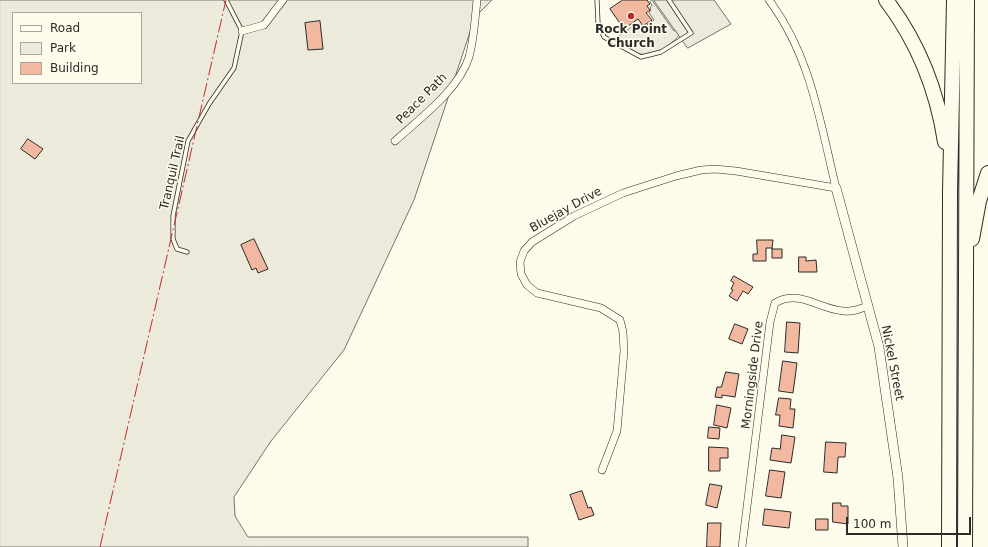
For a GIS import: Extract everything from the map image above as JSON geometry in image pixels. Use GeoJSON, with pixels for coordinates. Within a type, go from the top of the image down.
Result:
{"type":"FeatureCollection","features":[{"type":"Feature","properties":{"kind":"highway"},"geometry":{"type":"LineString","coordinates":[[886,0],[912,41],[935,93],[945,141],[950,192]]}},
{"type":"Feature","properties":{"kind":"highway"},"geometry":{"type":"LineString","coordinates":[[949,547],[950,192],[954,0]]}},
{"type":"Feature","properties":{"kind":"highway"},"geometry":{"type":"LineString","coordinates":[[965,547],[965,168],[967,0]]}},
{"type":"Feature","properties":{"kind":"highway"},"geometry":{"type":"LineString","coordinates":[[966,315],[973,233],[979,201],[988,173]]}},
{"type":"Feature","properties":{"kind":"street"},"geometry":{"type":"LineString","coordinates":[[242,31],[264,25],[283,0]]}},
{"type":"Feature","properties":{"kind":"street","name":"Peace Path"},"geometry":{"type":"LineString","coordinates":[[395,141],[449,90],[462,71],[469,58],[478,0]]}},
{"type":"Feature","properties":{"kind":"street"},"geometry":{"type":"LineString","coordinates":[[769,0],[781,16],[795,41],[804,62],[836,188]]}},
{"type":"Feature","properties":{"kind":"street","name":"Bluejay Drive"},"geometry":{"type":"LineString","coordinates":[[602,470],[617,431],[624,358],[624,332],[620,320],[601,308],[537,293],[527,285],[521,274],[520,262],[524,251],[532,242],[574,216],[623,193],[676,176],[701,170],[715,169],[736,171],[836,188]]}},
{"type":"Feature","properties":{"kind":"street","name":"Nickel Street"},"geometry":{"type":"LineString","coordinates":[[836,188],[879,347],[898,478],[903,547]]}},
{"type":"Feature","properties":{"kind":"street","name":"Morningside Drive"},"geometry":{"type":"LineString","coordinates":[[742,547],[770,322],[775,303],[784,298],[799,298],[828,308],[844,311],[855,311],[868,306]]}},
{"type":"Feature","properties":{"kind":"lane"},"geometry":{"type":"LineString","coordinates":[[226,0],[242,31]]}},
{"type":"Feature","properties":{"kind":"lane"},"geometry":{"type":"LineString","coordinates":[[597,0],[598,23],[604,37],[611,43],[641,57],[661,52],[691,33],[669,0]]}},
{"type":"Feature","properties":{"kind":"lane","name":"Tranquil Trail"},"geometry":{"type":"LineString","coordinates":[[187,252],[177,249],[173,239],[173,216],[188,141],[209,104],[234,68],[242,31]]}},
{"type":"Feature","properties":{"kind":"green space"},"geometry":{"type":"Polygon","coordinates":[[[0,0],[492,0],[475,17],[414,200],[344,350],[271,441],[234,497],[235,516],[248,537],[528,537],[528,547],[0,547],[0,0]]]}},
{"type":"Feature","properties":{"kind":"green space"},"geometry":{"type":"Polygon","coordinates":[[[652,0],[674,31],[676,30],[679,35],[672,43],[656,52],[651,54],[640,54],[634,52],[619,39],[619,36],[637,23],[644,27],[654,20],[649,13],[652,5],[650,2],[652,0]]]}},
{"type":"Feature","properties":{"kind":"shaded area"},"geometry":{"type":"Polygon","coordinates":[[[654,0],[714,0],[731,24],[688,48],[654,0]]]}},
{"type":"Feature","properties":{"kind":"building","name":"Rock Point Church"},"geometry":{"type":"Polygon","coordinates":[[[623,0],[647,0],[650,4],[647,6],[650,10],[646,13],[652,20],[643,26],[638,19],[624,29],[610,9],[623,0]]]}},
{"type":"Feature","properties":{"kind":"building"},"geometry":{"type":"Polygon","coordinates":[[[320,21],[323,49],[308,50],[305,23],[320,21]]]}},
{"type":"Feature","properties":{"kind":"building"},"geometry":{"type":"Polygon","coordinates":[[[28,139],[43,149],[35,159],[21,149],[28,139]]]}},
{"type":"Feature","properties":{"kind":"building"},"geometry":{"type":"Polygon","coordinates":[[[254,239],[268,269],[258,273],[256,268],[252,270],[241,245],[254,239]]]}},
{"type":"Feature","properties":{"kind":"building"},"geometry":{"type":"Polygon","coordinates":[[[757,240],[773,240],[772,249],[766,248],[766,261],[753,261],[753,254],[757,254],[757,240]]]}},
{"type":"Feature","properties":{"kind":"building"},"geometry":{"type":"Polygon","coordinates":[[[772,249],[782,249],[782,258],[772,258],[772,249]]]}},
{"type":"Feature","properties":{"kind":"building"},"geometry":{"type":"Polygon","coordinates":[[[799,257],[806,257],[806,261],[816,260],[817,272],[799,272],[799,257]]]}},
{"type":"Feature","properties":{"kind":"building"},"geometry":{"type":"Polygon","coordinates":[[[734,276],[753,287],[748,294],[743,291],[737,301],[729,296],[733,290],[731,289],[734,283],[731,281],[734,276]]]}},
{"type":"Feature","properties":{"kind":"building"},"geometry":{"type":"Polygon","coordinates":[[[787,322],[800,323],[798,353],[785,352],[787,322]]]}},
{"type":"Feature","properties":{"kind":"building"},"geometry":{"type":"Polygon","coordinates":[[[735,324],[748,329],[742,344],[729,339],[735,324]]]}},
{"type":"Feature","properties":{"kind":"building"},"geometry":{"type":"Polygon","coordinates":[[[783,361],[797,363],[793,393],[779,391],[783,361]]]}},
{"type":"Feature","properties":{"kind":"building"},"geometry":{"type":"Polygon","coordinates":[[[726,372],[739,374],[735,397],[722,395],[722,398],[715,397],[717,387],[721,387],[726,372]]]}},
{"type":"Feature","properties":{"kind":"building"},"geometry":{"type":"Polygon","coordinates":[[[779,398],[791,399],[790,409],[795,409],[793,428],[779,426],[780,415],[776,415],[779,398]]]}},
{"type":"Feature","properties":{"kind":"building"},"geometry":{"type":"Polygon","coordinates":[[[717,405],[731,408],[727,428],[714,425],[717,405]]]}},
{"type":"Feature","properties":{"kind":"building"},"geometry":{"type":"Polygon","coordinates":[[[709,427],[720,428],[719,439],[708,438],[709,427]]]}},
{"type":"Feature","properties":{"kind":"building"},"geometry":{"type":"Polygon","coordinates":[[[782,435],[795,437],[791,463],[770,460],[772,448],[780,449],[782,435]]]}},
{"type":"Feature","properties":{"kind":"building"},"geometry":{"type":"Polygon","coordinates":[[[826,442],[846,443],[845,457],[838,457],[837,473],[824,472],[826,442]]]}},
{"type":"Feature","properties":{"kind":"building"},"geometry":{"type":"Polygon","coordinates":[[[709,447],[728,448],[728,458],[720,458],[720,471],[709,471],[709,447]]]}},
{"type":"Feature","properties":{"kind":"building"},"geometry":{"type":"Polygon","coordinates":[[[770,470],[785,472],[781,498],[766,496],[770,470]]]}},
{"type":"Feature","properties":{"kind":"building"},"geometry":{"type":"Polygon","coordinates":[[[710,484],[722,486],[717,508],[706,505],[710,484]]]}},
{"type":"Feature","properties":{"kind":"building"},"geometry":{"type":"Polygon","coordinates":[[[582,491],[588,508],[591,507],[594,515],[579,520],[570,495],[582,491]]]}},
{"type":"Feature","properties":{"kind":"building"},"geometry":{"type":"Polygon","coordinates":[[[833,503],[841,503],[841,506],[848,506],[848,524],[833,522],[833,503]]]}},
{"type":"Feature","properties":{"kind":"building"},"geometry":{"type":"Polygon","coordinates":[[[765,509],[791,512],[789,528],[763,525],[765,509]]]}},
{"type":"Feature","properties":{"kind":"building"},"geometry":{"type":"Polygon","coordinates":[[[816,519],[828,519],[828,530],[816,530],[816,519]]]}},
{"type":"Feature","properties":{"kind":"building"},"geometry":{"type":"Polygon","coordinates":[[[708,523],[721,523],[720,547],[707,547],[708,523]]]}},
{"type":"Feature","properties":{"kind":"power"},"geometry":{"type":"LineString","coordinates":[[100,547],[226,0]]}},
{"type":"Feature","properties":{"kind":"place","name":"Rock Point Church"},"geometry":{"type":"Point","coordinates":[631,16]}}]}
